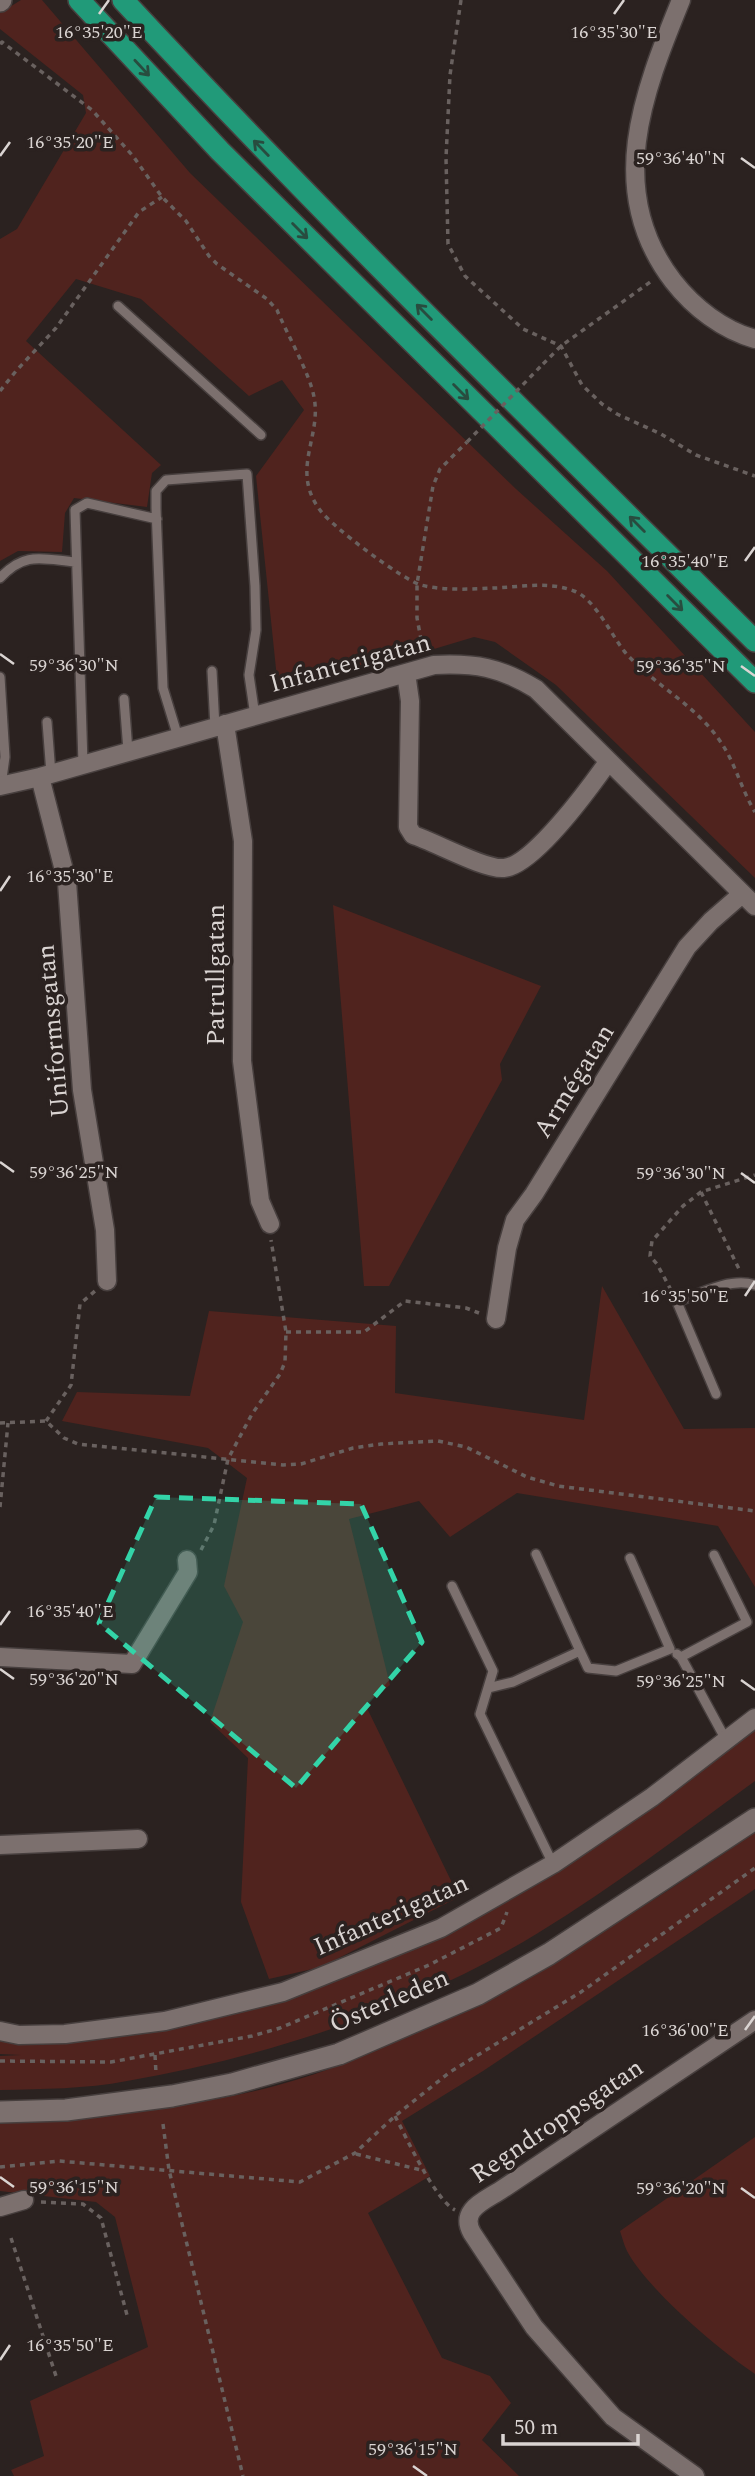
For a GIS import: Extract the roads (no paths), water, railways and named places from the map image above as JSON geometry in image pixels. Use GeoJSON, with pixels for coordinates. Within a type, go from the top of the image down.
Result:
{"type":"FeatureCollection","features":[{"type":"Feature","properties":{"kind":"highway"},"geometry":{"type":"LineString","coordinates":[[79,0],[230,161],[755,682]]}},
{"type":"Feature","properties":{"kind":"highway"},"geometry":{"type":"LineString","coordinates":[[123,0],[310,198],[526,416],[755,641]]}},
{"type":"Feature","properties":{"kind":"main road","name":"Österleden"},"geometry":{"type":"LineString","coordinates":[[0,2112],[66,2110],[172,2096],[232,2084],[340,2054],[478,1994],[549,1954],[755,1819]]}},
{"type":"Feature","properties":{"kind":"street"},"geometry":{"type":"LineString","coordinates":[[681,0],[654,65],[635,144],[634,182],[637,204],[654,252],[668,274],[693,303],[716,321],[755,339]]}},
{"type":"Feature","properties":{"kind":"street","name":"Infanterigatan"},"geometry":{"type":"LineString","coordinates":[[1,786],[46,776],[427,667],[468,663],[494,669],[520,679],[536,689],[749,900]]}},
{"type":"Feature","properties":{"kind":"street"},"geometry":{"type":"LineString","coordinates":[[406,673],[410,701],[408,827],[413,835],[483,863],[503,868],[514,864],[553,831],[580,801],[608,762]]}},
{"type":"Feature","properties":{"kind":"street","name":"Patrullgatan"},"geometry":{"type":"LineString","coordinates":[[220,726],[243,841],[242,1061],[260,1201],[270,1224]]}},
{"type":"Feature","properties":{"kind":"street","name":"Uniformsgatan"},"geometry":{"type":"LineString","coordinates":[[46,776],[66,882],[82,1090],[105,1230],[107,1281]]}},
{"type":"Feature","properties":{"kind":"street","name":"Armégatan"},"geometry":{"type":"LineString","coordinates":[[496,1319],[507,1248],[516,1220],[687,947],[711,921],[749,900]]}},
{"type":"Feature","properties":{"kind":"street"},"geometry":{"type":"LineString","coordinates":[[0,1657],[132,1664],[188,1572],[187,1560]]}},
{"type":"Feature","properties":{"kind":"street","name":"Infanterigatan"},"geometry":{"type":"LineString","coordinates":[[0,2031],[19,2035],[65,2034],[166,2021],[283,1992],[441,1928],[553,1864],[652,1797],[755,1718]]}},
{"type":"Feature","properties":{"kind":"street"},"geometry":{"type":"LineString","coordinates":[[0,1845],[138,1839]]}},
{"type":"Feature","properties":{"kind":"street","name":"Regndroppsgatan"},"geometry":{"type":"LineString","coordinates":[[695,2476],[613,2417],[604,2407],[534,2327],[467,2221],[474,2209],[501,2190],[755,2020]]}},
{"type":"Feature","properties":{"kind":"street"},"geometry":{"type":"LineString","coordinates":[[0,2207],[24,2200]]}},
{"type":"Feature","properties":{"kind":"lane"},"geometry":{"type":"LineString","coordinates":[[118,306],[261,435]]}},
{"type":"Feature","properties":{"kind":"lane"},"geometry":{"type":"LineString","coordinates":[[178,737],[163,688],[156,491],[166,480],[247,474],[256,630],[249,675],[255,716]]}},
{"type":"Feature","properties":{"kind":"lane"},"geometry":{"type":"LineString","coordinates":[[83,764],[75,510],[87,503],[156,519]]}},
{"type":"Feature","properties":{"kind":"lane"},"geometry":{"type":"LineString","coordinates":[[0,578],[9,568],[30,558],[75,562]]}},
{"type":"Feature","properties":{"kind":"lane"},"geometry":{"type":"LineString","coordinates":[[212,671],[220,726]]}},
{"type":"Feature","properties":{"kind":"lane"},"geometry":{"type":"LineString","coordinates":[[0,677],[5,757],[1,786]]}},
{"type":"Feature","properties":{"kind":"lane"},"geometry":{"type":"LineString","coordinates":[[124,699],[128,751]]}},
{"type":"Feature","properties":{"kind":"lane"},"geometry":{"type":"LineString","coordinates":[[46,776],[47,722]]}},
{"type":"Feature","properties":{"kind":"lane"},"geometry":{"type":"LineString","coordinates":[[716,1394],[677,1301],[709,1289],[745,1282],[755,1286]]}},
{"type":"Feature","properties":{"kind":"lane"},"geometry":{"type":"LineString","coordinates":[[536,1555],[588,1668],[616,1671],[670,1649]]}},
{"type":"Feature","properties":{"kind":"lane"},"geometry":{"type":"LineString","coordinates":[[681,1657],[751,1623],[715,1555]]}},
{"type":"Feature","properties":{"kind":"lane"},"geometry":{"type":"LineString","coordinates":[[629,1558],[670,1649],[681,1657],[726,1740]]}},
{"type":"Feature","properties":{"kind":"lane"},"geometry":{"type":"LineString","coordinates":[[452,1586],[493,1671],[481,1714],[553,1864]]}},
{"type":"Feature","properties":{"kind":"lane"},"geometry":{"type":"LineString","coordinates":[[488,1688],[513,1682],[580,1651]]}}]}
